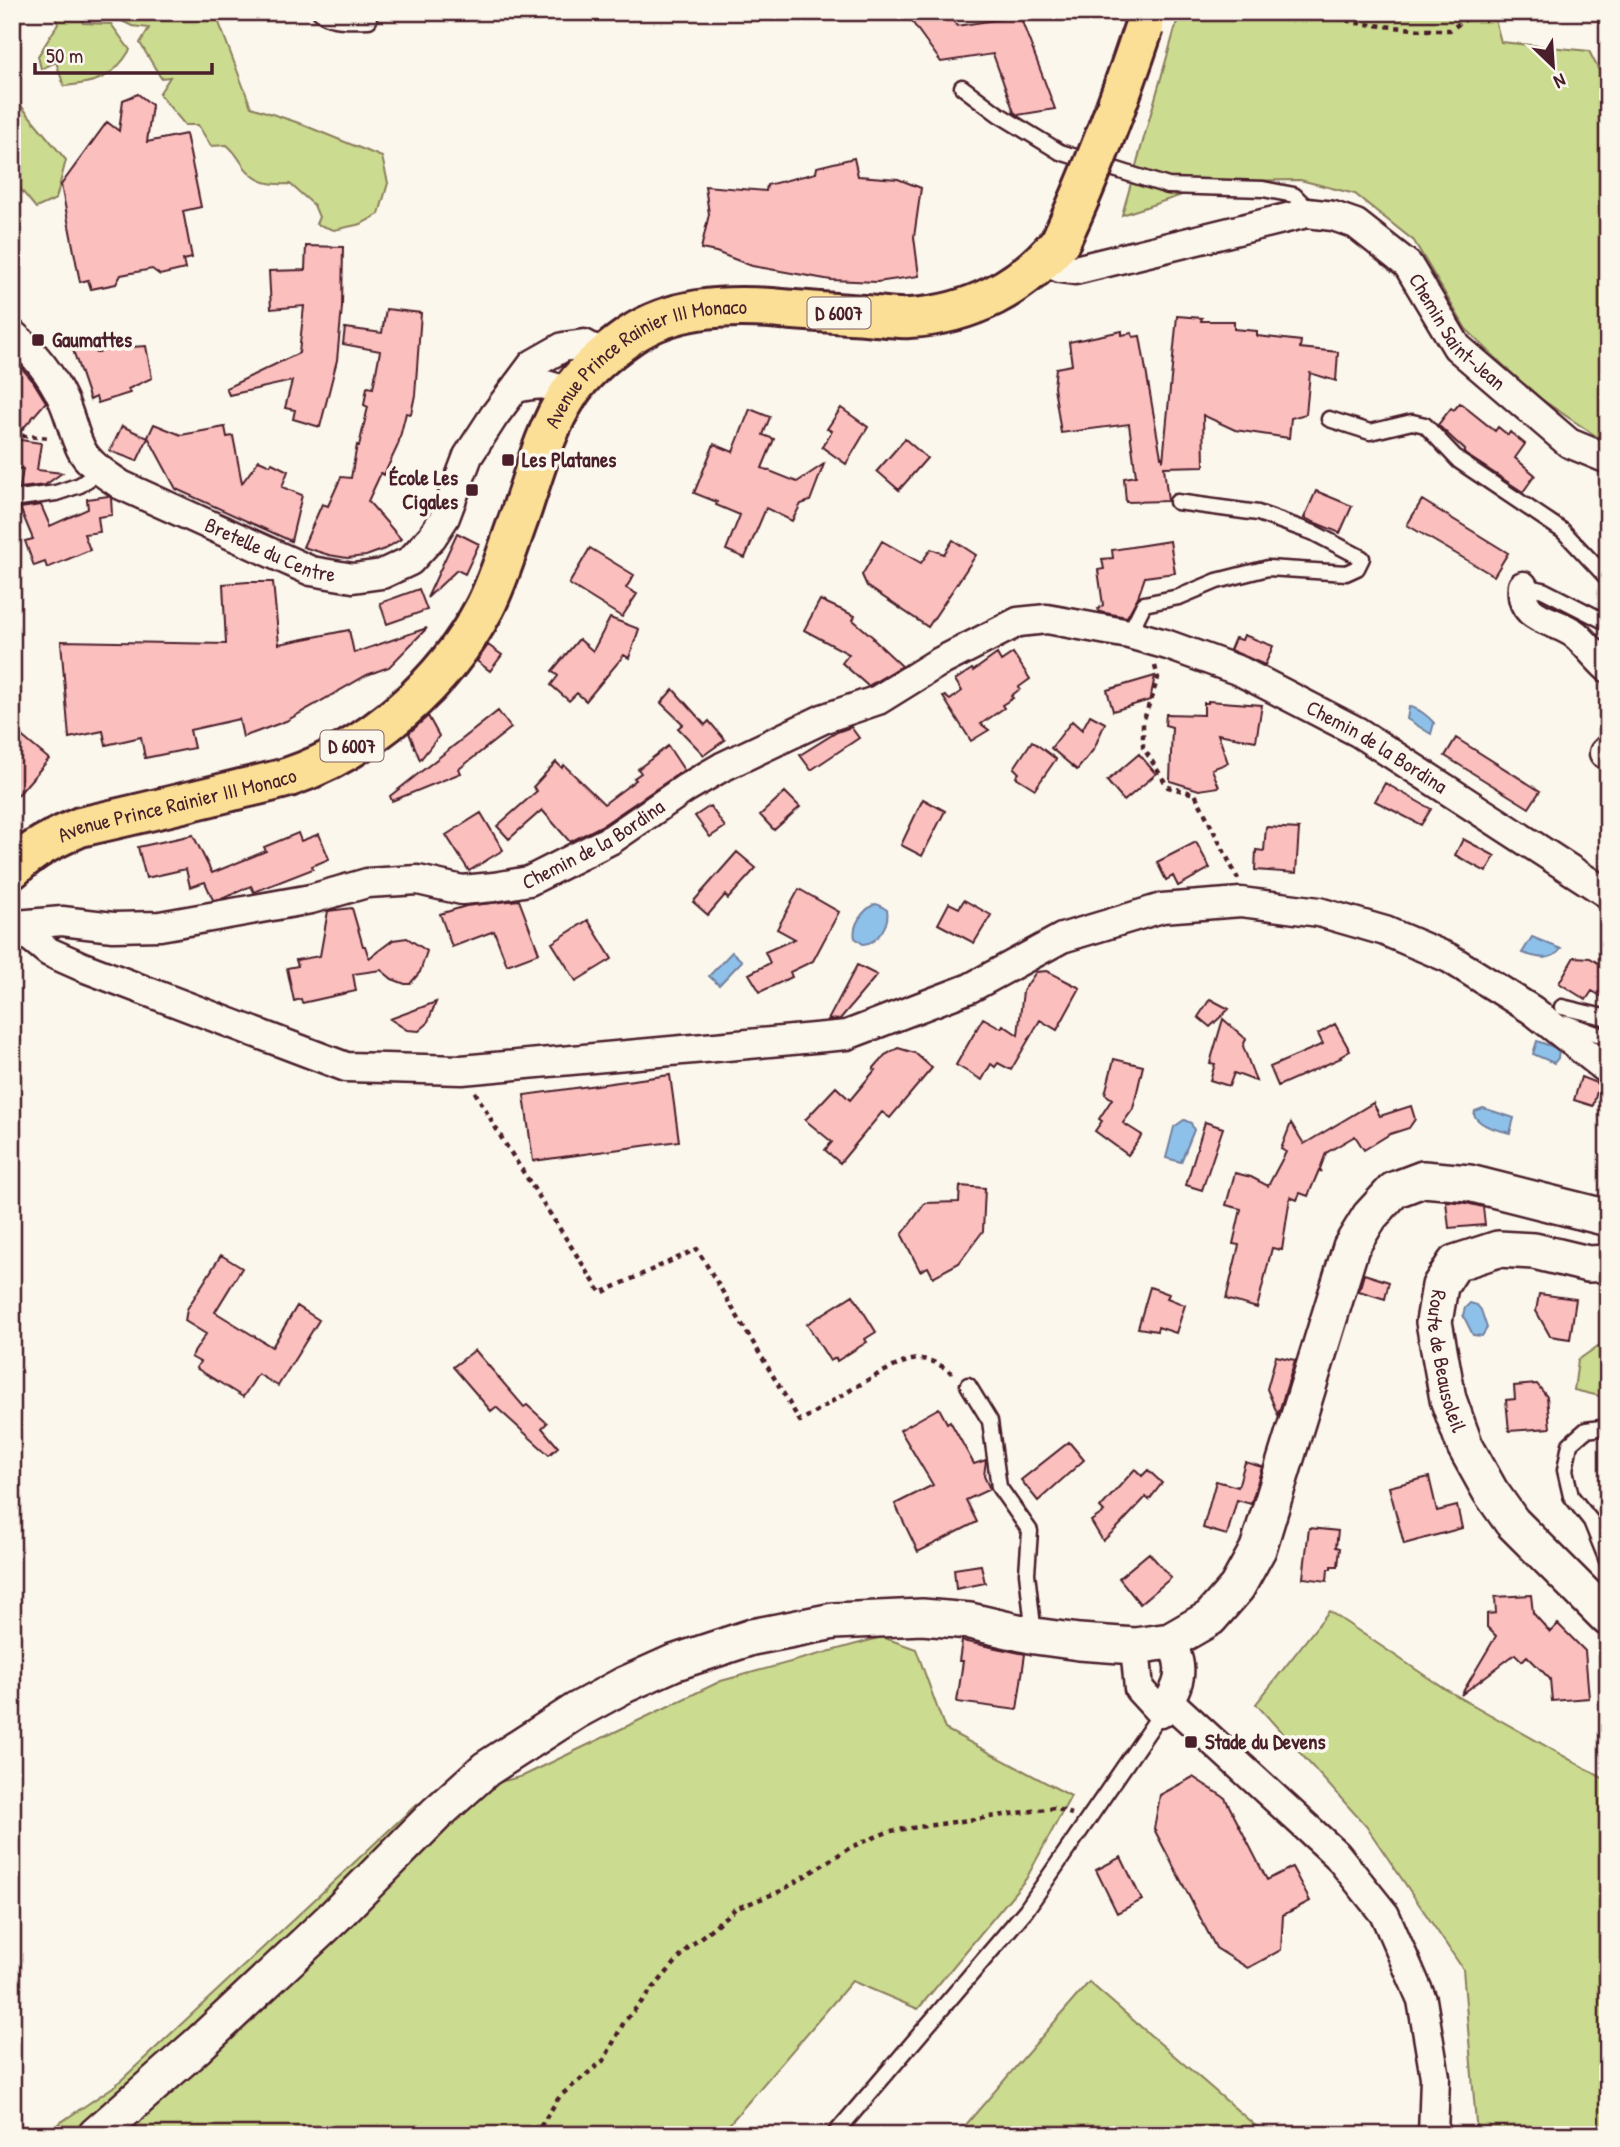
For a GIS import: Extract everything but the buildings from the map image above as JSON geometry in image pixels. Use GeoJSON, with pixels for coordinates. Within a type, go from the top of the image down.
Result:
{"type":"FeatureCollection","features":[{"type":"Feature","properties":{"kind":"main road","name":"Avenue Prince Rainier III Monaco"},"geometry":{"type":"LineString","coordinates":[[12,869],[27,854],[80,827],[289,777],[364,739],[408,706],[464,643],[485,606],[500,573],[544,446],[569,394],[604,355],[634,333],[668,316],[730,305],[909,319],[947,313],[985,301],[1019,282],[1053,250],[1076,207],[1106,132],[1144,19]]}},
{"type":"Feature","properties":{"kind":"street","name":"Chemin Saint-Jean"},"geometry":{"type":"LineString","coordinates":[[1053,250],[1060,268],[1075,270],[1307,214],[1333,216],[1356,224],[1408,265],[1457,347],[1569,443],[1608,459]]}},
{"type":"Feature","properties":{"kind":"street","name":"Bretelle du Centre"},"geometry":{"type":"LineString","coordinates":[[12,334],[45,368],[62,398],[82,451],[100,471],[121,485],[311,571],[353,578],[382,574],[410,561],[432,537],[445,517],[468,456],[533,364],[563,347],[584,345],[604,355]]}},
{"type":"Feature","properties":{"kind":"street"},"geometry":{"type":"LineString","coordinates":[[516,388],[539,383],[554,386],[569,394]]}},
{"type":"Feature","properties":{"kind":"street"},"geometry":{"type":"LineString","coordinates":[[1523,586],[1522,598],[1526,607],[1539,618],[1574,634],[1608,668]]}},
{"type":"Feature","properties":{"kind":"street","name":"Chemin de la Bordina"},"geometry":{"type":"LineString","coordinates":[[15,923],[62,921],[113,927],[160,926],[311,899],[367,883],[418,880],[462,890],[529,881],[612,839],[686,788],[722,768],[824,718],[878,700],[936,664],[1018,622],[1047,619],[1135,636],[1240,671],[1358,732],[1608,894]]}},
{"type":"Feature","properties":{"kind":"street"},"geometry":{"type":"LineString","coordinates":[[1608,749],[1604,752],[1608,756]]}},
{"type":"Feature","properties":{"kind":"street"},"geometry":{"type":"LineString","coordinates":[[15,923],[50,952],[83,967],[346,1067],[462,1070],[847,1035],[970,988],[1062,937],[1162,908],[1241,902],[1319,912],[1385,931],[1449,958],[1532,1010],[1561,1019],[1608,1070]]}},
{"type":"Feature","properties":{"kind":"street"},"geometry":{"type":"LineString","coordinates":[[96,2135],[197,2046],[334,1917],[436,1814],[486,1769],[576,1711],[624,1685],[673,1663],[752,1637],[834,1621],[922,1617],[970,1621],[1035,1636],[1079,1642],[1135,1646],[1170,1641],[1210,1618],[1237,1587],[1258,1549],[1351,1247],[1370,1216],[1394,1190],[1423,1179],[1469,1183],[1608,1218]]}},
{"type":"Feature","properties":{"kind":"street","name":"Route de Beausoleil"},"geometry":{"type":"LineString","coordinates":[[1608,1263],[1588,1264],[1534,1251],[1498,1249],[1455,1263],[1440,1286],[1434,1322],[1448,1399],[1465,1446],[1490,1491],[1512,1522],[1608,1618]]}},
{"type":"Feature","properties":{"kind":"street"},"geometry":{"type":"LineString","coordinates":[[1165,1707],[1180,1679],[1178,1656],[1170,1641]]}},
{"type":"Feature","properties":{"kind":"street"},"geometry":{"type":"LineString","coordinates":[[1135,1646],[1139,1689],[1165,1707],[1337,1855],[1385,1915],[1422,2000],[1435,2077],[1433,2135]]}},
{"type":"Feature","properties":{"kind":"lane"},"geometry":{"type":"LineString","coordinates":[[320,12],[324,16],[346,21],[369,19]]}},
{"type":"Feature","properties":{"kind":"lane"},"geometry":{"type":"LineString","coordinates":[[962,87],[1060,152],[1168,187],[1263,189],[1294,195],[1304,205],[1307,214]]}},
{"type":"Feature","properties":{"kind":"lane"},"geometry":{"type":"LineString","coordinates":[[1329,419],[1370,432],[1412,422],[1425,425],[1459,461],[1563,531],[1608,579]]}},
{"type":"Feature","properties":{"kind":"lane"},"geometry":{"type":"LineString","coordinates":[[12,499],[56,493],[80,485],[100,471]]}},
{"type":"Feature","properties":{"kind":"lane"},"geometry":{"type":"LineString","coordinates":[[1135,636],[1144,604],[1179,597],[1217,581],[1268,568],[1346,573],[1357,568],[1362,558],[1314,533],[1258,513],[1177,502]]}},
{"type":"Feature","properties":{"kind":"lane"},"geometry":{"type":"LineString","coordinates":[[1523,586],[1543,590],[1608,623]]}},
{"type":"Feature","properties":{"kind":"lane"},"geometry":{"type":"LineString","coordinates":[[1561,1019],[1608,1018]]}},
{"type":"Feature","properties":{"kind":"lane"},"geometry":{"type":"LineString","coordinates":[[1561,1019],[1608,1038]]}},
{"type":"Feature","properties":{"kind":"lane"},"geometry":{"type":"LineString","coordinates":[[968,1385],[990,1421],[999,1487],[1030,1531],[1027,1573],[1035,1636]]}},
{"type":"Feature","properties":{"kind":"lane"},"geometry":{"type":"LineString","coordinates":[[1608,1427],[1586,1430],[1570,1444],[1565,1470],[1571,1496],[1591,1521],[1608,1563]]}},
{"type":"Feature","properties":{"kind":"lane"},"geometry":{"type":"LineString","coordinates":[[834,2135],[1026,1910],[1165,1707]]}},
{"type":"Feature","properties":{"kind":"path"},"geometry":{"type":"LineString","coordinates":[[1318,12],[1356,23],[1422,30],[1450,30],[1476,12]]}},
{"type":"Feature","properties":{"kind":"path"},"geometry":{"type":"LineString","coordinates":[[12,435],[78,441]]}},
{"type":"Feature","properties":{"kind":"path"},"geometry":{"type":"LineString","coordinates":[[1135,636],[1153,660],[1158,678],[1143,722],[1143,747],[1168,787],[1195,794],[1250,903]]}},
{"type":"Feature","properties":{"kind":"path"},"geometry":{"type":"LineString","coordinates":[[462,1070],[504,1142],[601,1293],[697,1249],[800,1421],[886,1370],[920,1358],[941,1364],[968,1385]]}},
{"type":"Feature","properties":{"kind":"path"},"geometry":{"type":"LineString","coordinates":[[535,2135],[561,2096],[604,2060],[624,2022],[688,1948],[735,1909],[781,1891],[851,1847],[890,1831],[1054,1808],[1088,1819]]}},
{"type":"Feature","properties":{"kind":"green space"},"geometry":{"type":"Polygon","coordinates":[[[54,12],[80,12],[83,23],[111,24],[130,50],[110,74],[94,81],[64,86],[56,62],[41,69],[38,56],[58,24],[54,12]]]}},
{"type":"Feature","properties":{"kind":"green space"},"geometry":{"type":"Polygon","coordinates":[[[104,12],[215,12],[251,107],[382,157],[388,183],[379,214],[361,224],[334,230],[316,224],[319,217],[314,205],[290,184],[268,183],[256,178],[227,145],[211,146],[198,125],[185,125],[159,94],[170,77],[161,78],[140,43],[149,28],[132,26],[104,12]]]}},
{"type":"Feature","properties":{"kind":"green space"},"geometry":{"type":"Polygon","coordinates":[[[1178,12],[1275,12],[1284,18],[1329,19],[1338,12],[1493,12],[1501,42],[1589,51],[1608,88],[1608,444],[1532,393],[1466,329],[1414,241],[1355,194],[1300,180],[1224,181],[1122,215],[1178,12]]]}},
{"type":"Feature","properties":{"kind":"green space"},"geometry":{"type":"Polygon","coordinates":[[[12,95],[66,160],[56,199],[36,208],[12,179],[12,95]]]}},
{"type":"Feature","properties":{"kind":"green space"},"geometry":{"type":"Polygon","coordinates":[[[1598,1346],[1608,1348],[1608,1398],[1574,1390],[1578,1360],[1598,1346]]]}},
{"type":"Feature","properties":{"kind":"green space"},"geometry":{"type":"Polygon","coordinates":[[[1329,1611],[1445,1689],[1604,1779],[1608,1793],[1608,2135],[1477,2135],[1463,1969],[1366,1826],[1256,1704],[1329,1611]]]}},
{"type":"Feature","properties":{"kind":"green space"},"geometry":{"type":"Polygon","coordinates":[[[882,1637],[916,1649],[945,1729],[1071,1796],[1026,1879],[918,2009],[852,1981],[720,2135],[42,2135],[116,2085],[417,1804],[523,1776],[721,1681],[882,1637]]]}},
{"type":"Feature","properties":{"kind":"green space"},"geometry":{"type":"Polygon","coordinates":[[[1089,1982],[1266,2135],[957,2135],[1089,1982]]]}},
{"type":"Feature","properties":{"kind":"water"},"geometry":{"type":"Polygon","coordinates":[[[1409,707],[1419,710],[1434,723],[1431,734],[1407,719],[1409,707]]]}},
{"type":"Feature","properties":{"kind":"water"},"geometry":{"type":"Polygon","coordinates":[[[875,904],[887,910],[886,921],[878,937],[863,944],[855,938],[855,928],[863,914],[875,904]]]}},
{"type":"Feature","properties":{"kind":"water"},"geometry":{"type":"Polygon","coordinates":[[[1532,937],[1561,949],[1548,957],[1522,953],[1532,937]]]}},
{"type":"Feature","properties":{"kind":"water"},"geometry":{"type":"Polygon","coordinates":[[[732,952],[742,961],[719,985],[709,976],[732,952]]]}},
{"type":"Feature","properties":{"kind":"water"},"geometry":{"type":"Polygon","coordinates":[[[1537,1041],[1559,1049],[1554,1063],[1533,1054],[1537,1041]]]}},
{"type":"Feature","properties":{"kind":"water"},"geometry":{"type":"Polygon","coordinates":[[[1483,1108],[1514,1118],[1510,1133],[1489,1127],[1477,1119],[1475,1111],[1483,1108]]]}},
{"type":"Feature","properties":{"kind":"water"},"geometry":{"type":"Polygon","coordinates":[[[1184,1120],[1191,1123],[1194,1130],[1181,1162],[1166,1158],[1174,1127],[1184,1120]]]}},
{"type":"Feature","properties":{"kind":"water"},"geometry":{"type":"Polygon","coordinates":[[[1470,1303],[1481,1310],[1487,1328],[1482,1336],[1473,1335],[1463,1315],[1470,1303]]]}},
{"type":"Feature","properties":{"kind":"place","name":"Gaumattes"},"geometry":{"type":"Point","coordinates":[38,340]}},
{"type":"Feature","properties":{"kind":"place","name":"Les Platanes"},"geometry":{"type":"Point","coordinates":[508,460]}},
{"type":"Feature","properties":{"kind":"place","name":"École Les Cigales"},"geometry":{"type":"Point","coordinates":[472,490]}},
{"type":"Feature","properties":{"kind":"place","name":"Stade du Devens"},"geometry":{"type":"Point","coordinates":[1191,1742]}}]}
